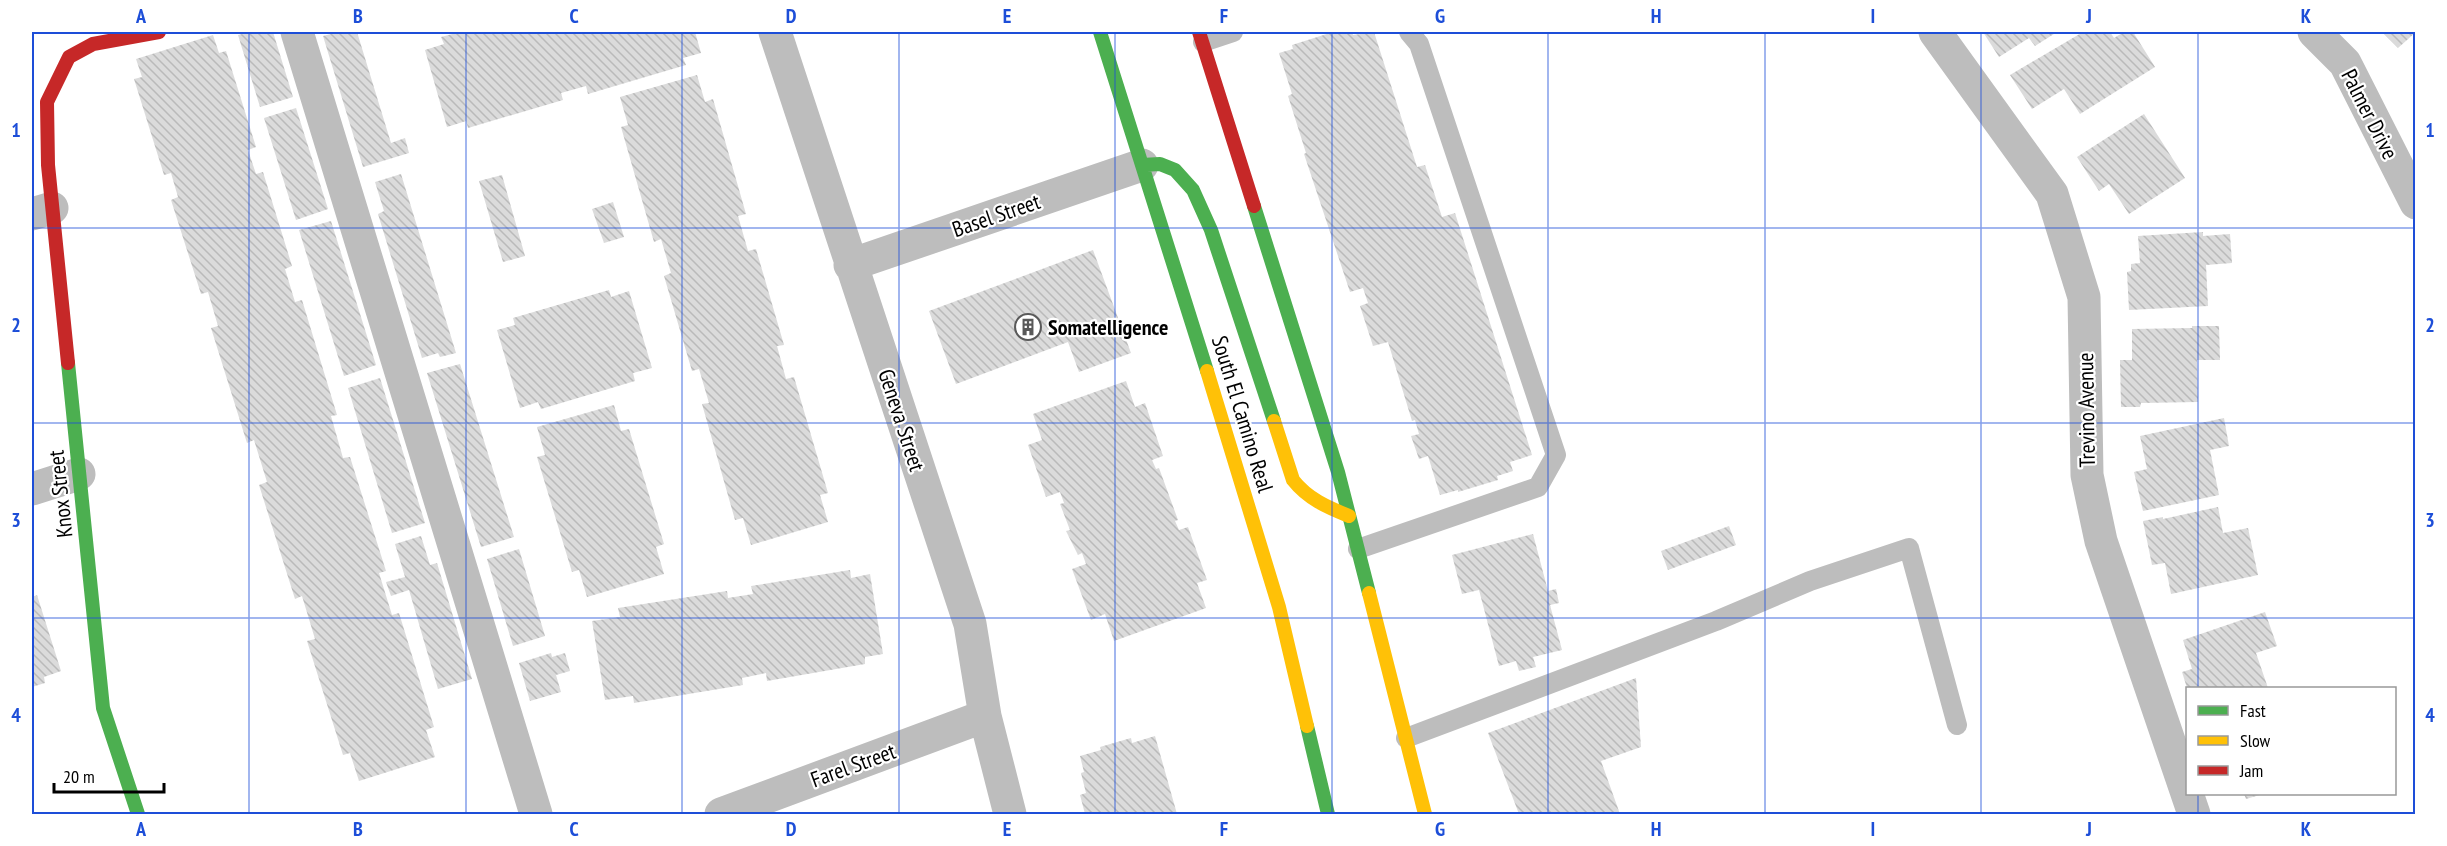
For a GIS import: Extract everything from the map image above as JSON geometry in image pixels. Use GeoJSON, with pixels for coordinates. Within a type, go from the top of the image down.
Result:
{"type":"FeatureCollection","features":[{"type":"Feature","properties":{"kind":"main road","name":"Knox Street"},"geometry":{"type":"LineString","coordinates":[[138,814],[103,708],[79,474],[42,211],[48,165],[47,102],[69,57],[93,44],[159,32]]}},
{"type":"Feature","properties":{"kind":"main road","name":"South El Camino Real"},"geometry":{"type":"LineString","coordinates":[[1100,32],[1246,496],[1275,596],[1329,814]]}},
{"type":"Feature","properties":{"kind":"main road"},"geometry":{"type":"LineString","coordinates":[[1201,37],[1294,326],[1338,472],[1425,814]]}},
{"type":"Feature","properties":{"kind":"main road"},"geometry":{"type":"LineString","coordinates":[[1142,165],[1160,164],[1175,170],[1193,190],[1211,230],[1293,480],[1301,492],[1316,503],[1349,516]]}},
{"type":"Feature","properties":{"kind":"street"},"geometry":{"type":"LineString","coordinates":[[297,32],[536,814]]}},
{"type":"Feature","properties":{"kind":"street","name":"Geneva Street"},"geometry":{"type":"LineString","coordinates":[[775,32],[970,624],[985,716],[1010,814]]}},
{"type":"Feature","properties":{"kind":"street","name":"Trevino Avenue"},"geometry":{"type":"LineString","coordinates":[[1935,32],[2052,194],[2084,297],[2087,474],[2101,541],[2186,791]]}},
{"type":"Feature","properties":{"kind":"street","name":"Palmer Drive"},"geometry":{"type":"LineString","coordinates":[[2314,32],[2345,63],[2415,203]]}},
{"type":"Feature","properties":{"kind":"street","name":"Basel Street"},"geometry":{"type":"LineString","coordinates":[[850,264],[1142,165]]}},
{"type":"Feature","properties":{"kind":"street"},"geometry":{"type":"LineString","coordinates":[[32,489],[79,474]]}},
{"type":"Feature","properties":{"kind":"street","name":"Farel Street"},"geometry":{"type":"LineString","coordinates":[[721,814],[985,716]]}},
{"type":"Feature","properties":{"kind":"street","name":"Trevino Avenue"},"geometry":{"type":"LineString","coordinates":[[2188,795],[2194,814]]}},
{"type":"Feature","properties":{"kind":"lane"},"geometry":{"type":"LineString","coordinates":[[1201,37],[1233,32]]}},
{"type":"Feature","properties":{"kind":"lane"},"geometry":{"type":"LineString","coordinates":[[1358,549],[1538,487],[1556,455],[1419,44],[1409,32]]}},
{"type":"Feature","properties":{"kind":"lane"},"geometry":{"type":"LineString","coordinates":[[1406,738],[1716,621],[1810,581],[1909,548],[1957,724]]}},
{"type":"Feature","properties":{"kind":"building"},"geometry":{"type":"Polygon","coordinates":[[[250,32],[273,32],[293,97],[260,107],[238,35],[250,32]]]}},
{"type":"Feature","properties":{"kind":"building"},"geometry":{"type":"Polygon","coordinates":[[[338,32],[357,32],[391,143],[405,138],[409,153],[363,167],[323,36],[338,32]]]}},
{"type":"Feature","properties":{"kind":"building"},"geometry":{"type":"Polygon","coordinates":[[[460,32],[695,32],[701,53],[683,58],[686,65],[588,94],[586,86],[561,93],[563,100],[468,128],[466,121],[447,127],[425,50],[444,44],[441,37],[460,32]]]}},
{"type":"Feature","properties":{"kind":"building"},"geometry":{"type":"Polygon","coordinates":[[[1333,32],[1352,32],[1353,35],[1374,32],[1417,167],[1425,165],[1442,217],[1455,213],[1532,455],[1510,462],[1513,471],[1497,476],[1498,480],[1440,495],[1428,456],[1419,459],[1411,436],[1419,434],[1415,420],[1412,421],[1388,342],[1373,346],[1360,306],[1368,303],[1363,288],[1350,292],[1304,154],[1306,153],[1288,96],[1292,94],[1279,53],[1293,49],[1292,45],[1333,32]]]}},
{"type":"Feature","properties":{"kind":"building"},"geometry":{"type":"Polygon","coordinates":[[[1983,32],[2057,32],[2035,46],[2029,38],[1999,57],[1983,32]]]}},
{"type":"Feature","properties":{"kind":"building"},"geometry":{"type":"Polygon","coordinates":[[[2083,32],[2110,32],[2114,38],[2124,32],[2133,32],[2155,67],[2080,114],[2064,89],[2032,109],[2010,75],[2083,32]]]}},
{"type":"Feature","properties":{"kind":"building"},"geometry":{"type":"Polygon","coordinates":[[[2382,32],[2416,32],[2398,48],[2382,32]]]}},
{"type":"Feature","properties":{"kind":"building"},"geometry":{"type":"Polygon","coordinates":[[[213,35],[219,53],[226,51],[256,147],[248,150],[256,174],[263,172],[292,266],[285,269],[295,302],[302,300],[337,415],[331,416],[343,458],[350,457],[386,571],[379,573],[392,615],[399,613],[434,727],[426,730],[435,757],[359,781],[350,753],[343,755],[307,641],[315,639],[302,596],[295,599],[259,485],[267,482],[254,440],[247,443],[211,328],[218,326],[208,292],[201,294],[171,200],[178,197],[171,173],[164,175],[134,79],[142,77],[136,59],[213,35]]]}},
{"type":"Feature","properties":{"kind":"building"},"geometry":{"type":"Polygon","coordinates":[[[697,75],[705,102],[713,99],[746,214],[738,216],[748,251],[756,249],[784,345],[777,346],[786,379],[794,377],[828,493],[820,495],[828,522],[751,545],[743,518],[735,520],[702,404],[709,403],[699,369],[692,371],[664,276],[671,273],[661,239],[654,242],[621,127],[628,125],[620,97],[697,75]]]}},
{"type":"Feature","properties":{"kind":"building"},"geometry":{"type":"Polygon","coordinates":[[[296,108],[328,209],[296,220],[264,118],[296,108]]]}},
{"type":"Feature","properties":{"kind":"building"},"geometry":{"type":"Polygon","coordinates":[[[2144,114],[2185,178],[2129,214],[2109,184],[2099,191],[2077,157],[2144,114]]]}},
{"type":"Feature","properties":{"kind":"building"},"geometry":{"type":"Polygon","coordinates":[[[401,174],[456,353],[440,357],[438,353],[422,358],[378,214],[384,211],[375,182],[401,174]]]}},
{"type":"Feature","properties":{"kind":"building"},"geometry":{"type":"Polygon","coordinates":[[[502,175],[525,256],[503,262],[479,181],[502,175]]]}},
{"type":"Feature","properties":{"kind":"building"},"geometry":{"type":"Polygon","coordinates":[[[613,202],[624,237],[604,243],[592,209],[613,202]]]}},
{"type":"Feature","properties":{"kind":"building"},"geometry":{"type":"Polygon","coordinates":[[[331,221],[376,365],[344,376],[299,230],[331,221]]]}},
{"type":"Feature","properties":{"kind":"building"},"geometry":{"type":"Polygon","coordinates":[[[2203,232],[2203,236],[2230,234],[2232,263],[2206,265],[2208,306],[2129,310],[2127,272],[2131,271],[2131,264],[2140,263],[2138,236],[2203,232]]]}},
{"type":"Feature","properties":{"kind":"building","name":"Somatelligence"},"geometry":{"type":"Polygon","coordinates":[[[1093,250],[1131,353],[1079,372],[1068,342],[956,384],[929,311],[1093,250]]]}},
{"type":"Feature","properties":{"kind":"building"},"geometry":{"type":"Polygon","coordinates":[[[609,290],[611,297],[629,291],[652,368],[633,373],[635,381],[541,409],[538,402],[520,408],[497,330],[515,325],[513,318],[609,290]]]}},
{"type":"Feature","properties":{"kind":"building"},"geometry":{"type":"Polygon","coordinates":[[[2192,326],[2219,326],[2220,360],[2197,360],[2198,402],[2141,403],[2140,407],[2121,407],[2120,360],[2132,360],[2132,329],[2192,328],[2192,326]]]}},
{"type":"Feature","properties":{"kind":"building"},"geometry":{"type":"Polygon","coordinates":[[[460,364],[514,537],[481,547],[427,373],[460,364]]]}},
{"type":"Feature","properties":{"kind":"building"},"geometry":{"type":"Polygon","coordinates":[[[380,378],[425,523],[392,533],[348,388],[380,378]]]}},
{"type":"Feature","properties":{"kind":"building"},"geometry":{"type":"Polygon","coordinates":[[[1126,381],[1135,407],[1145,403],[1163,456],[1152,460],[1156,469],[1159,468],[1178,520],[1175,521],[1179,530],[1188,527],[1207,580],[1197,583],[1206,608],[1114,641],[1105,614],[1091,620],[1072,569],[1086,564],[1082,553],[1078,555],[1066,531],[1070,530],[1060,504],[1064,503],[1060,492],[1046,497],[1028,445],[1042,440],[1033,414],[1126,381]]]}},
{"type":"Feature","properties":{"kind":"building"},"geometry":{"type":"Polygon","coordinates":[[[614,405],[621,431],[629,429],[664,544],[656,547],[664,574],[587,597],[579,570],[572,572],[537,457],[545,455],[537,427],[614,405]]]}},
{"type":"Feature","properties":{"kind":"building"},"geometry":{"type":"Polygon","coordinates":[[[2224,418],[2229,446],[2210,450],[2219,495],[2143,511],[2134,472],[2147,469],[2140,436],[2224,418]]]}},
{"type":"Feature","properties":{"kind":"building"},"geometry":{"type":"Polygon","coordinates":[[[2218,507],[2223,533],[2248,528],[2258,575],[2171,594],[2165,563],[2152,565],[2143,521],[2218,507]]]}},
{"type":"Feature","properties":{"kind":"building"},"geometry":{"type":"Polygon","coordinates":[[[1729,526],[1736,545],[1668,570],[1661,551],[1729,526]]]}},
{"type":"Feature","properties":{"kind":"building"},"geometry":{"type":"Polygon","coordinates":[[[1533,534],[1548,591],[1556,589],[1559,603],[1550,605],[1562,650],[1533,657],[1536,667],[1519,671],[1516,661],[1499,666],[1479,590],[1462,594],[1452,555],[1533,534]]]}},
{"type":"Feature","properties":{"kind":"building"},"geometry":{"type":"Polygon","coordinates":[[[421,536],[430,565],[437,563],[472,679],[438,689],[409,590],[391,596],[386,582],[405,577],[395,544],[421,536]]]}},
{"type":"Feature","properties":{"kind":"building"},"geometry":{"type":"Polygon","coordinates":[[[519,549],[545,636],[513,646],[487,559],[519,549]]]}},
{"type":"Feature","properties":{"kind":"building"},"geometry":{"type":"Polygon","coordinates":[[[850,570],[851,578],[870,574],[883,654],[865,657],[865,664],[767,681],[766,673],[742,678],[743,685],[634,703],[633,696],[605,700],[592,621],[620,617],[618,608],[727,591],[728,598],[753,594],[751,586],[850,570]]]}},
{"type":"Feature","properties":{"kind":"building"},"geometry":{"type":"Polygon","coordinates":[[[37,595],[61,671],[44,677],[45,683],[32,687],[32,597],[37,595]]]}},
{"type":"Feature","properties":{"kind":"building"},"geometry":{"type":"Polygon","coordinates":[[[2265,612],[2277,646],[2256,653],[2268,687],[2187,687],[2182,672],[2192,669],[2183,640],[2265,612]]]}},
{"type":"Feature","properties":{"kind":"building"},"geometry":{"type":"Polygon","coordinates":[[[551,653],[552,657],[565,653],[570,671],[556,675],[561,692],[530,701],[519,663],[551,653]]]}},
{"type":"Feature","properties":{"kind":"building"},"geometry":{"type":"Polygon","coordinates":[[[1636,678],[1641,747],[1601,761],[1620,814],[1519,814],[1488,733],[1636,678]]]}},
{"type":"Feature","properties":{"kind":"building"},"geometry":{"type":"Polygon","coordinates":[[[1155,736],[1177,814],[1085,814],[1080,795],[1086,793],[1080,756],[1101,750],[1100,747],[1131,738],[1132,743],[1155,736]]]}},
{"type":"Feature","properties":{"kind":"building"},"geometry":{"type":"Polygon","coordinates":[[[2244,795],[2260,795],[2246,799],[2244,795]]]}},
{"type":"Feature","properties":{"kind":"traffic: fast"},"geometry":{"type":"LineString","coordinates":[[1100,32],[1207,371]]}},
{"type":"Feature","properties":{"kind":"traffic: fast"},"geometry":{"type":"LineString","coordinates":[[1142,165],[1160,164],[1175,170],[1193,190],[1211,230],[1274,421]]}},
{"type":"Feature","properties":{"kind":"traffic: fast"},"geometry":{"type":"LineString","coordinates":[[1254,206],[1338,472],[1369,593]]}},
{"type":"Feature","properties":{"kind":"traffic: fast"},"geometry":{"type":"LineString","coordinates":[[68,363],[103,708],[138,814]]}},
{"type":"Feature","properties":{"kind":"traffic: fast"},"geometry":{"type":"LineString","coordinates":[[1307,726],[1328,814]]}},
{"type":"Feature","properties":{"kind":"traffic: slow"},"geometry":{"type":"LineString","coordinates":[[1207,371],[1279,607],[1307,726]]}},
{"type":"Feature","properties":{"kind":"traffic: slow"},"geometry":{"type":"LineString","coordinates":[[1274,421],[1293,480],[1312,497],[1349,516]]}},
{"type":"Feature","properties":{"kind":"traffic: slow"},"geometry":{"type":"LineString","coordinates":[[1369,593],[1425,814]]}},
{"type":"Feature","properties":{"kind":"traffic: jam"},"geometry":{"type":"LineString","coordinates":[[68,363],[48,165],[47,102],[69,57],[93,44],[159,32]]}},
{"type":"Feature","properties":{"kind":"traffic: jam"},"geometry":{"type":"LineString","coordinates":[[1199,32],[1254,206]]}},
{"type":"Feature","properties":{"kind":"place","name":"Somatelligence"},"geometry":{"type":"Point","coordinates":[1028,327]}}]}
